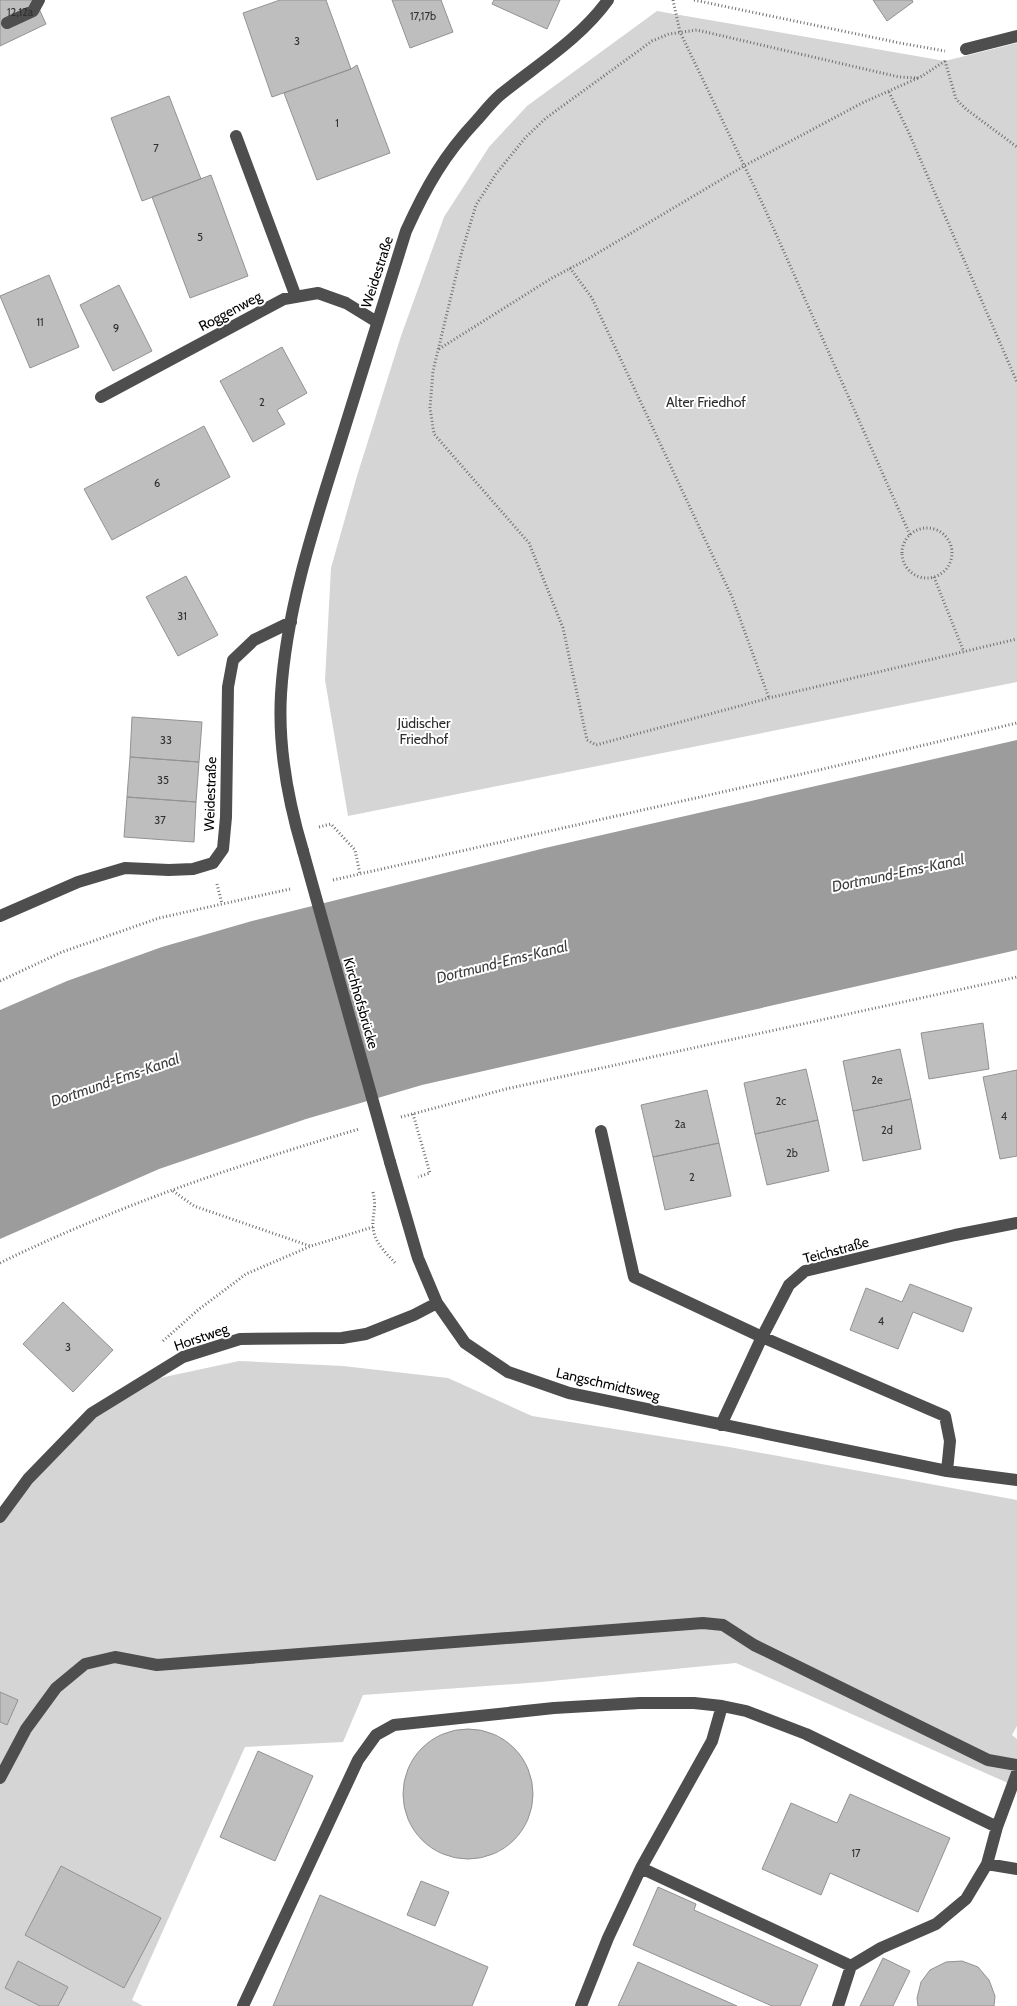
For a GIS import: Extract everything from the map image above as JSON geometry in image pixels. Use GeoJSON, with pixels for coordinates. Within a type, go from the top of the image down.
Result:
{"type":"FeatureCollection","features":[{"type":"Feature","properties":{"kind":"street"},"geometry":{"type":"LineString","coordinates":[[7,23],[33,11],[39,0]]}},
{"type":"Feature","properties":{"kind":"street","name":"Weidestraße"},"geometry":{"type":"LineString","coordinates":[[303,851],[288,783],[282,736],[281,695],[291,622],[308,546],[406,231],[423,193],[443,160],[499,96],[539,67],[567,43],[601,10],[608,0]]}},
{"type":"Feature","properties":{"kind":"street"},"geometry":{"type":"LineString","coordinates":[[966,49],[1017,36]]}},
{"type":"Feature","properties":{"kind":"street"},"geometry":{"type":"LineString","coordinates":[[236,136],[296,297]]}},
{"type":"Feature","properties":{"kind":"street","name":"Roggenweg"},"geometry":{"type":"LineString","coordinates":[[101,397],[284,300],[318,293],[346,303],[377,322]]}},
{"type":"Feature","properties":{"kind":"street","name":"Weidestraße"},"geometry":{"type":"LineString","coordinates":[[0,916],[78,882],[124,868],[193,869],[213,864],[223,849],[226,825],[228,687],[233,660],[254,640],[291,622]]}},
{"type":"Feature","properties":{"kind":"street","name":"Kirchhofsbrücke"},"geometry":{"type":"LineString","coordinates":[[303,851],[390,1162]]}},
{"type":"Feature","properties":{"kind":"street"},"geometry":{"type":"LineString","coordinates":[[601,1131],[634,1277],[762,1337],[945,1416],[950,1441],[947,1471]]}},
{"type":"Feature","properties":{"kind":"street","name":"Langschmidtsweg"},"geometry":{"type":"LineString","coordinates":[[390,1162],[418,1258],[437,1304],[465,1343],[508,1372],[569,1393],[947,1471],[1017,1480]]}},
{"type":"Feature","properties":{"kind":"street","name":"Teichstraße"},"geometry":{"type":"LineString","coordinates":[[721,1424],[789,1285],[805,1271],[955,1235],[1017,1223]]}},
{"type":"Feature","properties":{"kind":"street","name":"Horstweg"},"geometry":{"type":"LineString","coordinates":[[0,1517],[28,1479],[92,1413],[183,1357],[240,1340],[342,1338],[366,1334],[437,1304]]}},
{"type":"Feature","properties":{"kind":"street"},"geometry":{"type":"LineString","coordinates":[[0,1778],[26,1729],[56,1688],[85,1664],[115,1657],[157,1665],[703,1623],[723,1625],[754,1645],[988,1760],[1017,1766]]}},
{"type":"Feature","properties":{"kind":"street"},"geometry":{"type":"LineString","coordinates":[[243,2006],[358,1760],[376,1735],[394,1725],[554,1708],[640,1703],[694,1703],[722,1706],[746,1711],[806,1734],[997,1827]]}},
{"type":"Feature","properties":{"kind":"street"},"geometry":{"type":"LineString","coordinates":[[581,2006],[608,1938],[641,1868],[712,1741],[722,1706]]}},
{"type":"Feature","properties":{"kind":"street"},"geometry":{"type":"LineString","coordinates":[[838,2006],[850,1966],[882,1948],[936,1924],[966,1899],[987,1864],[997,1827],[1017,1773]]}},
{"type":"Feature","properties":{"kind":"street"},"geometry":{"type":"LineString","coordinates":[[987,1864],[1017,1869]]}},
{"type":"Feature","properties":{"kind":"street"},"geometry":{"type":"LineString","coordinates":[[641,1868],[850,1966]]}},
{"type":"Feature","properties":{"kind":"path"},"geometry":{"type":"LineString","coordinates":[[673,0],[680,32],[744,166],[910,536]]}},
{"type":"Feature","properties":{"kind":"path"},"geometry":{"type":"LineString","coordinates":[[694,0],[944,51],[966,49]]}},
{"type":"Feature","properties":{"kind":"path"},"geometry":{"type":"LineString","coordinates":[[919,78],[899,77],[697,30],[669,34],[652,41],[546,118],[525,138],[496,174],[476,205],[462,251],[433,371],[430,408],[434,434],[529,544],[563,628],[587,740],[596,745],[769,698],[1017,639]]}},
{"type":"Feature","properties":{"kind":"path"},"geometry":{"type":"LineString","coordinates":[[944,51],[956,99],[966,109],[1017,146]]}},
{"type":"Feature","properties":{"kind":"path"},"geometry":{"type":"LineString","coordinates":[[438,349],[570,268],[744,166],[862,104],[919,78],[945,61]]}},
{"type":"Feature","properties":{"kind":"path"},"geometry":{"type":"LineString","coordinates":[[889,92],[908,131],[1017,382]]}},
{"type":"Feature","properties":{"kind":"path"},"geometry":{"type":"LineString","coordinates":[[570,268],[592,298],[728,588],[769,698]]}},
{"type":"Feature","properties":{"kind":"path"},"geometry":{"type":"LineString","coordinates":[[930,528],[941,533],[948,541],[952,552],[950,562],[944,572],[934,577],[925,578],[916,576],[908,570],[903,562],[904,543],[910,536],[919,530],[930,528]]}},
{"type":"Feature","properties":{"kind":"path"},"geometry":{"type":"LineString","coordinates":[[934,577],[964,652]]}},
{"type":"Feature","properties":{"kind":"path"},"geometry":{"type":"LineString","coordinates":[[324,882],[1017,723]]}},
{"type":"Feature","properties":{"kind":"path"},"geometry":{"type":"LineString","coordinates":[[331,824],[356,850],[360,874]]}},
{"type":"Feature","properties":{"kind":"path"},"geometry":{"type":"LineString","coordinates":[[0,980],[62,952],[158,918],[296,888]]}},
{"type":"Feature","properties":{"kind":"path"},"geometry":{"type":"LineString","coordinates":[[394,1119],[506,1089],[1017,977]]}},
{"type":"Feature","properties":{"kind":"path"},"geometry":{"type":"LineString","coordinates":[[413,1114],[430,1173]]}},
{"type":"Feature","properties":{"kind":"path"},"geometry":{"type":"LineString","coordinates":[[0,1263],[46,1241],[172,1191],[300,1146],[366,1127]]}},
{"type":"Feature","properties":{"kind":"path"},"geometry":{"type":"LineString","coordinates":[[172,1191],[194,1206],[311,1246]]}},
{"type":"Feature","properties":{"kind":"path"},"geometry":{"type":"LineString","coordinates":[[158,1349],[162,1341],[198,1310],[246,1274],[311,1246],[373,1228]]}},
{"type":"Feature","properties":{"kind":"green space","name":"Alter Friedhof"},"geometry":{"type":"Polygon","coordinates":[[[657,11],[945,61],[1017,43],[1017,682],[348,816],[325,680],[331,568],[357,476],[401,336],[444,217],[489,147],[527,106],[657,11]]]}},
{"type":"Feature","properties":{"kind":"green space"},"geometry":{"type":"Polygon","coordinates":[[[239,1361],[343,1366],[448,1378],[532,1416],[729,1447],[1017,1500],[1017,1726],[1012,1735],[1017,1739],[1017,1787],[736,1663],[541,1682],[363,1695],[343,1742],[245,1747],[132,2000],[143,2006],[0,2006],[0,1520],[94,1414],[146,1381],[239,1361]]]}},
{"type":"Feature","properties":{"kind":"water","name":"Dortmund-Ems-Kanal"},"geometry":{"type":"Polygon","coordinates":[[[1017,740],[1017,950],[422,1085],[306,1119],[159,1169],[0,1239],[0,1010],[67,981],[162,947],[252,921],[545,848],[1017,740]]]}},
{"type":"Feature","properties":{"kind":"building"},"geometry":{"type":"Polygon","coordinates":[[[0,0],[35,0],[46,24],[0,46],[0,0]]]}},
{"type":"Feature","properties":{"kind":"building"},"geometry":{"type":"Polygon","coordinates":[[[280,0],[326,0],[351,69],[272,97],[243,13],[280,0]]]}},
{"type":"Feature","properties":{"kind":"building"},"geometry":{"type":"Polygon","coordinates":[[[392,0],[441,0],[453,32],[410,48],[392,0]]]}},
{"type":"Feature","properties":{"kind":"building"},"geometry":{"type":"Polygon","coordinates":[[[494,0],[560,0],[547,29],[492,4],[494,0]]]}},
{"type":"Feature","properties":{"kind":"building"},"geometry":{"type":"Polygon","coordinates":[[[873,0],[912,0],[913,2],[887,21],[873,0]]]}},
{"type":"Feature","properties":{"kind":"building"},"geometry":{"type":"Polygon","coordinates":[[[357,65],[390,153],[317,180],[284,93],[351,69],[357,65]]]}},
{"type":"Feature","properties":{"kind":"building"},"geometry":{"type":"Polygon","coordinates":[[[169,96],[201,179],[142,201],[111,118],[169,96]]]}},
{"type":"Feature","properties":{"kind":"building"},"geometry":{"type":"Polygon","coordinates":[[[211,175],[248,276],[190,298],[152,197],[211,175]]]}},
{"type":"Feature","properties":{"kind":"building"},"geometry":{"type":"Polygon","coordinates":[[[49,275],[79,347],[30,368],[0,296],[49,275]]]}},
{"type":"Feature","properties":{"kind":"building"},"geometry":{"type":"Polygon","coordinates":[[[119,285],[152,351],[113,371],[80,305],[119,285]]]}},
{"type":"Feature","properties":{"kind":"building"},"geometry":{"type":"Polygon","coordinates":[[[282,347],[307,393],[277,410],[285,424],[253,442],[220,381],[282,347]]]}},
{"type":"Feature","properties":{"kind":"building"},"geometry":{"type":"Polygon","coordinates":[[[204,426],[230,477],[112,540],[84,489],[204,426]]]}},
{"type":"Feature","properties":{"kind":"building"},"geometry":{"type":"Polygon","coordinates":[[[186,576],[218,635],[178,656],[146,597],[186,576]]]}},
{"type":"Feature","properties":{"kind":"building"},"geometry":{"type":"Polygon","coordinates":[[[132,717],[202,722],[199,762],[130,757],[132,717]]]}},
{"type":"Feature","properties":{"kind":"building"},"geometry":{"type":"Polygon","coordinates":[[[130,757],[199,762],[196,802],[127,797],[130,757]]]}},
{"type":"Feature","properties":{"kind":"building"},"geometry":{"type":"Polygon","coordinates":[[[127,797],[196,802],[194,842],[124,837],[127,797]]]}},
{"type":"Feature","properties":{"kind":"building"},"geometry":{"type":"Polygon","coordinates":[[[983,1023],[989,1069],[929,1079],[921,1033],[983,1023]]]}},
{"type":"Feature","properties":{"kind":"building"},"geometry":{"type":"Polygon","coordinates":[[[900,1049],[911,1099],[853,1111],[843,1061],[900,1049]]]}},
{"type":"Feature","properties":{"kind":"building"},"geometry":{"type":"Polygon","coordinates":[[[806,1069],[818,1120],[755,1134],[744,1083],[806,1069]]]}},
{"type":"Feature","properties":{"kind":"building"},"geometry":{"type":"Polygon","coordinates":[[[1017,1070],[1017,1156],[1000,1159],[983,1077],[1017,1070]]]}},
{"type":"Feature","properties":{"kind":"building"},"geometry":{"type":"Polygon","coordinates":[[[707,1090],[719,1143],[653,1157],[641,1105],[707,1090]]]}},
{"type":"Feature","properties":{"kind":"building"},"geometry":{"type":"Polygon","coordinates":[[[911,1099],[921,1149],[863,1161],[853,1111],[911,1099]]]}},
{"type":"Feature","properties":{"kind":"building"},"geometry":{"type":"Polygon","coordinates":[[[818,1120],[829,1171],[767,1185],[755,1134],[818,1120]]]}},
{"type":"Feature","properties":{"kind":"building"},"geometry":{"type":"Polygon","coordinates":[[[719,1143],[731,1196],[665,1210],[653,1157],[719,1143]]]}},
{"type":"Feature","properties":{"kind":"building"},"geometry":{"type":"Polygon","coordinates":[[[910,1284],[972,1308],[963,1332],[913,1312],[898,1349],[850,1330],[866,1288],[902,1302],[910,1284]]]}},
{"type":"Feature","properties":{"kind":"building"},"geometry":{"type":"Polygon","coordinates":[[[63,1302],[113,1350],[73,1392],[23,1344],[63,1302]]]}},
{"type":"Feature","properties":{"kind":"building"},"geometry":{"type":"Polygon","coordinates":[[[0,1692],[18,1700],[7,1725],[0,1722],[0,1692]]]}},
{"type":"Feature","properties":{"kind":"building"},"geometry":{"type":"Polygon","coordinates":[[[468,1729],[481,1730],[493,1734],[514,1748],[528,1769],[532,1781],[532,1807],[528,1819],[514,1840],[493,1854],[481,1858],[468,1859],[455,1858],[443,1854],[422,1840],[408,1819],[404,1807],[403,1794],[404,1781],[408,1769],[422,1748],[443,1734],[455,1730],[468,1729]]]}},
{"type":"Feature","properties":{"kind":"building"},"geometry":{"type":"Polygon","coordinates":[[[258,1751],[313,1776],[275,1861],[220,1837],[258,1751]]]}},
{"type":"Feature","properties":{"kind":"building"},"geometry":{"type":"Polygon","coordinates":[[[850,1794],[950,1838],[918,1912],[830,1873],[821,1895],[762,1869],[791,1803],[837,1823],[850,1794]]]}},
{"type":"Feature","properties":{"kind":"building"},"geometry":{"type":"Polygon","coordinates":[[[61,1866],[161,1918],[124,1988],[25,1935],[61,1866]]]}},
{"type":"Feature","properties":{"kind":"building"},"geometry":{"type":"Polygon","coordinates":[[[421,1881],[449,1892],[435,1926],[407,1915],[421,1881]]]}},
{"type":"Feature","properties":{"kind":"building"},"geometry":{"type":"Polygon","coordinates":[[[658,1887],[696,1904],[694,1910],[818,1965],[800,2006],[772,2006],[633,1945],[658,1887]]]}},
{"type":"Feature","properties":{"kind":"building"},"geometry":{"type":"Polygon","coordinates":[[[320,1895],[488,1967],[472,2006],[273,2006],[320,1895]]]}},
{"type":"Feature","properties":{"kind":"building"},"geometry":{"type":"Polygon","coordinates":[[[883,1958],[910,1971],[893,2006],[860,2006],[883,1958]]]}},
{"type":"Feature","properties":{"kind":"building"},"geometry":{"type":"Polygon","coordinates":[[[18,1961],[68,1987],[58,2006],[40,2006],[5,1988],[18,1961]]]}},
{"type":"Feature","properties":{"kind":"building"},"geometry":{"type":"Polygon","coordinates":[[[962,1961],[978,1967],[989,1980],[995,1996],[994,2006],[918,2006],[917,1998],[921,1982],[930,1970],[946,1962],[962,1961]]]}},
{"type":"Feature","properties":{"kind":"building"},"geometry":{"type":"Polygon","coordinates":[[[638,1962],[737,2006],[618,2006],[638,1962]]]}},
{"type":"Feature","properties":{"kind":"park label","name":"Jüdischer Friedhof"},"geometry":{"type":"Point","coordinates":[424,732]}}]}
